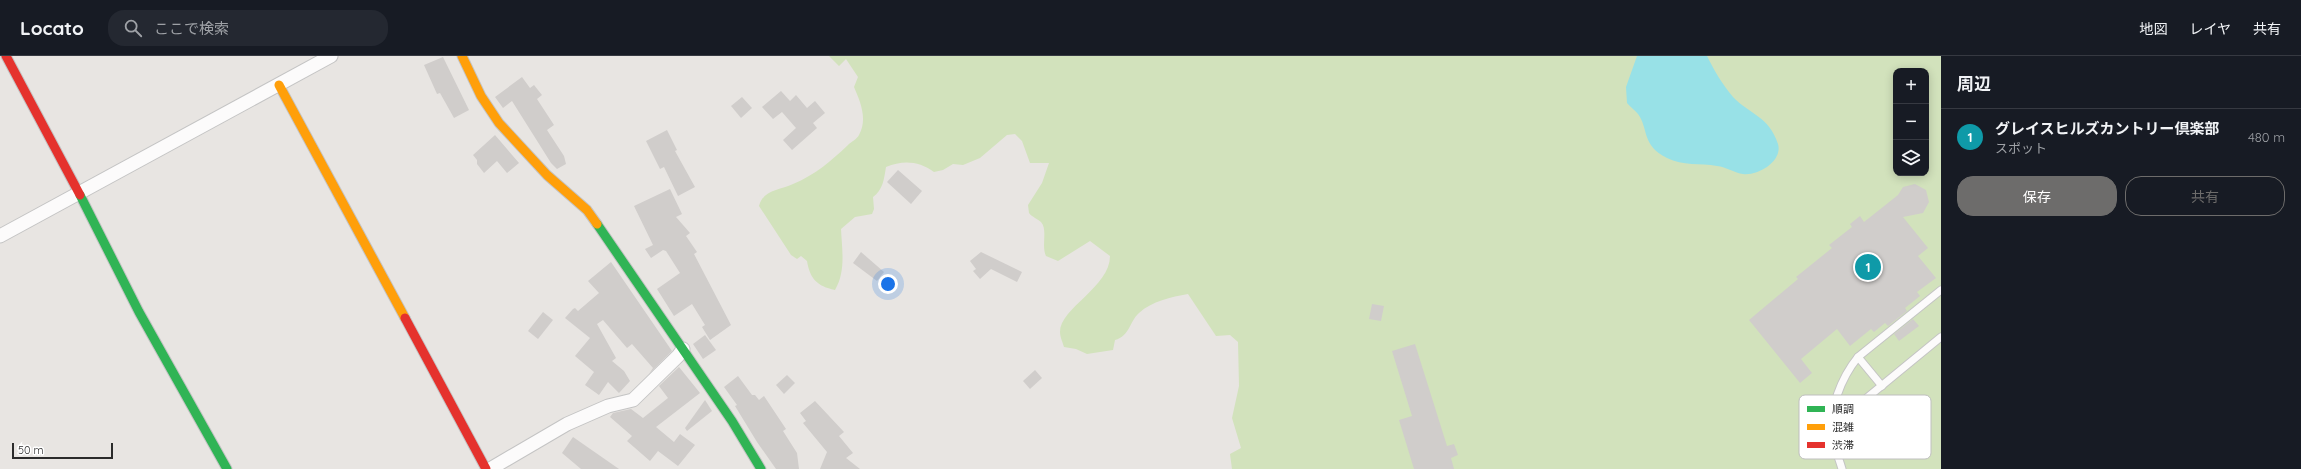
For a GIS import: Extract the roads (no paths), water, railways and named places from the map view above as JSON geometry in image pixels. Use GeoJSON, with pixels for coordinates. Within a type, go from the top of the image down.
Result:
{"type":"FeatureCollection","features":[{"type":"Feature","properties":{"kind":"street"},"geometry":{"type":"LineString","coordinates":[[6,56],[79,193],[139,312],[227,469]]}},
{"type":"Feature","properties":{"kind":"street"},"geometry":{"type":"LineString","coordinates":[[0,236],[331,56]]}},
{"type":"Feature","properties":{"kind":"street"},"geometry":{"type":"LineString","coordinates":[[462,56],[481,96],[499,123],[547,175],[587,210],[631,270],[732,421],[761,469]]}},
{"type":"Feature","properties":{"kind":"street"},"geometry":{"type":"LineString","coordinates":[[279,85],[486,469]]}},
{"type":"Feature","properties":{"kind":"street"},"geometry":{"type":"LineString","coordinates":[[490,469],[567,424],[608,406],[633,400],[678,356],[683,349]]}},
{"type":"Feature","properties":{"kind":"lane"},"geometry":{"type":"LineString","coordinates":[[1838,395],[1850,366],[1858,357],[1941,290]]}},
{"type":"Feature","properties":{"kind":"lane"},"geometry":{"type":"LineString","coordinates":[[1871,395],[1941,337]]}},
{"type":"Feature","properties":{"kind":"lane"},"geometry":{"type":"LineString","coordinates":[[1858,357],[1882,386]]}},
{"type":"Feature","properties":{"kind":"lane"},"geometry":{"type":"LineString","coordinates":[[1839,459],[1842,469]]}},
{"type":"Feature","properties":{"kind":"water"},"geometry":{"type":"Polygon","coordinates":[[[1637,56],[1707,56],[1718,77],[1733,97],[1764,121],[1769,127],[1778,144],[1779,150],[1777,156],[1762,170],[1756,173],[1743,174],[1711,165],[1673,161],[1659,153],[1649,142],[1644,125],[1638,114],[1627,103],[1626,87],[1637,56]]]}},
{"type":"Feature","properties":{"kind":"place","name":"グレイスヒルズカントリー倶楽部"},"geometry":{"type":"Point","coordinates":[1868,267]}}]}
